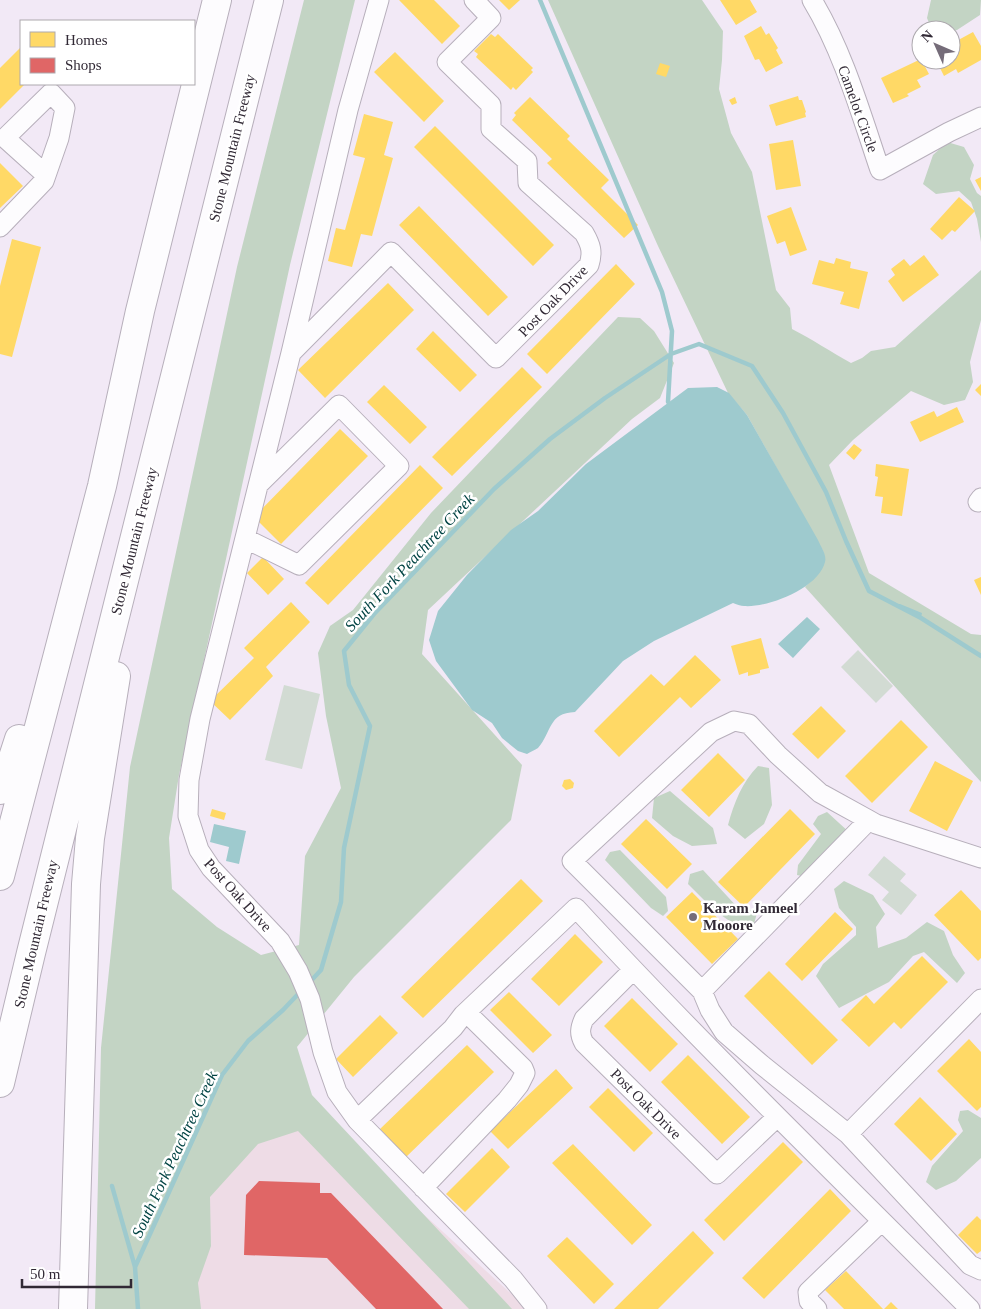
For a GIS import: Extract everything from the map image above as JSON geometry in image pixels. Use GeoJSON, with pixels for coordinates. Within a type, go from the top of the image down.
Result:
{"type":"FeatureCollection","features":[{"type":"Feature","properties":{"kind":"highway"},"geometry":{"type":"LineString","coordinates":[[0,876],[102,486],[140,311],[218,0]]}},
{"type":"Feature","properties":{"kind":"highway","name":"Stone Mountain Freeway"},"geometry":{"type":"LineString","coordinates":[[0,1083],[269,0]]}},
{"type":"Feature","properties":{"kind":"highway"},"geometry":{"type":"LineString","coordinates":[[0,790],[9,770],[102,486]]}},
{"type":"Feature","properties":{"kind":"highway"},"geometry":{"type":"LineString","coordinates":[[73,1309],[86,884],[92,829],[146,490]]}},
{"type":"Feature","properties":{"kind":"street","name":"Post Oak Drive"},"geometry":{"type":"LineString","coordinates":[[379,0],[348,110],[246,539],[200,719],[189,780],[188,816],[199,850],[211,868],[280,941],[298,971],[310,999],[323,1052],[337,1092],[357,1120],[513,1279],[537,1309]]}},
{"type":"Feature","properties":{"kind":"street","name":"Post Oak Drive"},"geometry":{"type":"LineString","coordinates":[[291,353],[391,252],[496,358],[589,265],[592,254],[590,243],[584,234],[528,183],[527,161],[491,129],[491,105],[447,62],[491,18],[474,0]]}},
{"type":"Feature","properties":{"kind":"street","name":"Camelot Circle"},"geometry":{"type":"LineString","coordinates":[[812,0],[826,26],[847,75],[880,170],[948,132],[981,117]]}},
{"type":"Feature","properties":{"kind":"street"},"geometry":{"type":"LineString","coordinates":[[0,227],[44,181],[46,175]]}},
{"type":"Feature","properties":{"kind":"street"},"geometry":{"type":"LineString","coordinates":[[246,539],[299,565],[399,466],[339,405],[259,484]]}},
{"type":"Feature","properties":{"kind":"street"},"geometry":{"type":"LineString","coordinates":[[981,858],[876,824],[820,793],[778,755],[749,724],[734,721],[711,732],[572,861],[702,992],[710,1010],[724,1032],[848,1134],[970,1265],[981,1270]]}},
{"type":"Feature","properties":{"kind":"street"},"geometry":{"type":"LineString","coordinates":[[702,992],[869,820]]}},
{"type":"Feature","properties":{"kind":"street"},"geometry":{"type":"LineString","coordinates":[[357,1120],[453,1028],[463,1015],[576,908],[633,970],[777,1117],[970,1309]]}},
{"type":"Feature","properties":{"kind":"street","name":"Post Oak Drive"},"geometry":{"type":"LineString","coordinates":[[633,970],[584,1019],[580,1027],[580,1037],[584,1043],[717,1174],[777,1117]]}},
{"type":"Feature","properties":{"kind":"street"},"geometry":{"type":"LineString","coordinates":[[848,1134],[981,999]]}},
{"type":"Feature","properties":{"kind":"street"},"geometry":{"type":"LineString","coordinates":[[422,1188],[506,1100],[519,1085],[525,1074],[523,1068],[470,1015],[463,1015]]}},
{"type":"Feature","properties":{"kind":"street"},"geometry":{"type":"LineString","coordinates":[[817,1309],[809,1301],[808,1292],[882,1221]]}},
{"type":"Feature","properties":{"kind":"shaded area"},"geometry":{"type":"Polygon","coordinates":[[[304,0],[355,0],[290,265],[179,775],[169,838],[172,889],[217,927],[261,955],[299,945],[305,856],[341,788],[326,716],[318,653],[330,626],[353,610],[431,513],[618,317],[640,318],[654,331],[674,363],[660,398],[632,419],[428,610],[422,654],[522,765],[511,820],[354,977],[297,1047],[312,1095],[512,1309],[469,1309],[298,1131],[258,1144],[210,1197],[211,1246],[198,1283],[201,1309],[95,1309],[101,1048],[130,767],[237,267],[304,0]]]}},
{"type":"Feature","properties":{"kind":"shaded area"},"geometry":{"type":"Polygon","coordinates":[[[548,0],[702,0],[723,31],[719,89],[731,133],[752,172],[776,290],[790,308],[792,329],[851,363],[871,351],[895,347],[981,270],[981,320],[970,362],[973,382],[965,400],[944,405],[911,391],[853,440],[829,465],[869,573],[971,634],[981,635],[981,782],[805,587],[824,562],[823,551],[747,415],[728,393],[658,246],[548,0]]]}},
{"type":"Feature","properties":{"kind":"shaded area"},"geometry":{"type":"Polygon","coordinates":[[[931,0],[981,0],[980,15],[961,27],[961,20],[928,20],[931,0]]]}},
{"type":"Feature","properties":{"kind":"shaded area"},"geometry":{"type":"Polygon","coordinates":[[[947,142],[964,147],[974,165],[970,179],[977,193],[981,196],[981,242],[977,219],[971,202],[959,191],[936,194],[923,184],[933,155],[947,142]]]}},
{"type":"Feature","properties":{"kind":"shaded area"},"geometry":{"type":"Polygon","coordinates":[[[717,387],[729,393],[747,415],[818,540],[825,557],[821,571],[803,588],[779,600],[754,606],[743,606],[733,603],[654,641],[623,661],[575,712],[566,713],[555,720],[538,748],[527,754],[518,751],[502,738],[492,723],[472,710],[436,661],[429,640],[438,611],[467,575],[511,530],[538,511],[586,464],[688,388],[717,387]]]}},
{"type":"Feature","properties":{"kind":"shaded area"},"geometry":{"type":"Polygon","coordinates":[[[891,604],[900,604],[922,613],[921,618],[891,604]]]}},
{"type":"Feature","properties":{"kind":"shaded area"},"geometry":{"type":"Polygon","coordinates":[[[807,617],[820,629],[793,658],[778,644],[807,617]]]}},
{"type":"Feature","properties":{"kind":"shaded area"},"geometry":{"type":"Polygon","coordinates":[[[858,650],[893,686],[876,703],[841,667],[858,650]]]}},
{"type":"Feature","properties":{"kind":"shaded area"},"geometry":{"type":"Polygon","coordinates":[[[284,685],[320,694],[302,769],[265,760],[284,685]]]}},
{"type":"Feature","properties":{"kind":"shaded area"},"geometry":{"type":"Polygon","coordinates":[[[758,766],[769,768],[772,805],[764,824],[745,839],[728,825],[739,793],[747,779],[758,766]]]}},
{"type":"Feature","properties":{"kind":"shaded area"},"geometry":{"type":"Polygon","coordinates":[[[670,791],[713,828],[717,844],[692,846],[673,836],[652,818],[654,798],[670,791]]]}},
{"type":"Feature","properties":{"kind":"shaded area"},"geometry":{"type":"Polygon","coordinates":[[[827,812],[850,833],[806,877],[797,875],[798,865],[821,834],[813,824],[818,816],[827,812]]]}},
{"type":"Feature","properties":{"kind":"shaded area"},"geometry":{"type":"Polygon","coordinates":[[[214,824],[246,831],[239,864],[226,861],[229,847],[210,842],[214,824]]]}},
{"type":"Feature","properties":{"kind":"shaded area"},"geometry":{"type":"Polygon","coordinates":[[[620,850],[666,897],[668,911],[663,916],[651,908],[605,860],[610,852],[620,850]]]}},
{"type":"Feature","properties":{"kind":"shaded area"},"geometry":{"type":"Polygon","coordinates":[[[884,856],[906,874],[900,881],[917,895],[901,915],[882,900],[889,892],[868,875],[884,856]]]}},
{"type":"Feature","properties":{"kind":"shaded area"},"geometry":{"type":"Polygon","coordinates":[[[703,870],[740,910],[753,910],[757,913],[754,924],[734,924],[715,911],[688,884],[690,874],[703,870]]]}},
{"type":"Feature","properties":{"kind":"shaded area"},"geometry":{"type":"Polygon","coordinates":[[[844,881],[873,895],[885,914],[876,927],[878,948],[906,938],[927,922],[944,931],[953,955],[965,973],[957,983],[924,952],[913,956],[889,982],[839,1008],[816,976],[823,964],[856,935],[856,927],[839,908],[834,889],[844,881]]]}},
{"type":"Feature","properties":{"kind":"shaded area"},"geometry":{"type":"Polygon","coordinates":[[[120,1096],[301,1103],[528,1309],[107,1309],[120,1096]]]}},
{"type":"Feature","properties":{"kind":"shaded area"},"geometry":{"type":"Polygon","coordinates":[[[968,1110],[981,1118],[981,1158],[956,1181],[936,1190],[926,1182],[932,1166],[963,1131],[958,1120],[960,1111],[968,1110]]]}},
{"type":"Feature","properties":{"kind":"building: Homes"},"geometry":{"type":"Polygon","coordinates":[[[399,0],[434,0],[460,26],[442,44],[399,0]]]}},
{"type":"Feature","properties":{"kind":"building: Homes"},"geometry":{"type":"Polygon","coordinates":[[[499,0],[520,0],[509,10],[499,0]]]}},
{"type":"Feature","properties":{"kind":"building: Homes"},"geometry":{"type":"Polygon","coordinates":[[[720,0],[750,0],[757,12],[736,25],[720,0]]]}},
{"type":"Feature","properties":{"kind":"building: Homes"},"geometry":{"type":"Polygon","coordinates":[[[761,26],[766,35],[769,33],[778,48],[776,50],[783,63],[766,72],[759,59],[755,60],[744,36],[761,26]]]}},
{"type":"Feature","properties":{"kind":"building: Homes"},"geometry":{"type":"Polygon","coordinates":[[[973,32],[981,46],[981,60],[958,73],[956,70],[961,70],[961,39],[973,32]]]}},
{"type":"Feature","properties":{"kind":"building: Homes"},"geometry":{"type":"Polygon","coordinates":[[[491,34],[495,37],[498,34],[533,68],[531,70],[533,72],[516,90],[513,87],[511,90],[476,57],[478,54],[474,51],[491,34]]]}},
{"type":"Feature","properties":{"kind":"building: Homes"},"geometry":{"type":"Polygon","coordinates":[[[20,48],[20,85],[24,85],[0,109],[0,68],[20,48]]]}},
{"type":"Feature","properties":{"kind":"building: Homes"},"geometry":{"type":"Polygon","coordinates":[[[395,52],[444,101],[424,122],[374,72],[395,52]]]}},
{"type":"Feature","properties":{"kind":"building: Homes"},"geometry":{"type":"Polygon","coordinates":[[[660,63],[670,66],[666,77],[656,74],[660,63]]]}},
{"type":"Feature","properties":{"kind":"building: Homes"},"geometry":{"type":"Polygon","coordinates":[[[911,64],[911,70],[927,70],[929,74],[917,80],[921,87],[907,94],[909,96],[893,103],[881,78],[911,64]]]}},
{"type":"Feature","properties":{"kind":"building: Homes"},"geometry":{"type":"Polygon","coordinates":[[[941,70],[954,70],[944,76],[941,70]]]}},
{"type":"Feature","properties":{"kind":"building: Homes"},"geometry":{"type":"Polygon","coordinates":[[[798,96],[799,100],[802,100],[806,117],[776,126],[769,105],[798,96]]]}},
{"type":"Feature","properties":{"kind":"building: Homes"},"geometry":{"type":"Polygon","coordinates":[[[530,97],[570,136],[567,139],[609,180],[601,188],[638,225],[624,238],[547,163],[552,159],[512,120],[516,115],[514,113],[530,97]]]}},
{"type":"Feature","properties":{"kind":"building: Homes"},"geometry":{"type":"Polygon","coordinates":[[[735,97],[737,103],[732,105],[729,100],[735,97]]]}},
{"type":"Feature","properties":{"kind":"building: Homes"},"geometry":{"type":"Polygon","coordinates":[[[364,114],[393,122],[384,155],[393,158],[372,236],[361,234],[352,267],[328,261],[336,228],[345,230],[365,158],[353,155],[364,114]]]}},
{"type":"Feature","properties":{"kind":"building: Homes"},"geometry":{"type":"Polygon","coordinates":[[[435,126],[554,245],[533,266],[414,147],[435,126]]]}},
{"type":"Feature","properties":{"kind":"building: Homes"},"geometry":{"type":"Polygon","coordinates":[[[793,140],[801,186],[776,190],[769,144],[793,140]]]}},
{"type":"Feature","properties":{"kind":"building: Homes"},"geometry":{"type":"Polygon","coordinates":[[[0,163],[23,186],[0,208],[0,163]]]}},
{"type":"Feature","properties":{"kind":"building: Homes"},"geometry":{"type":"Polygon","coordinates":[[[981,177],[981,191],[975,180],[981,177]]]}},
{"type":"Feature","properties":{"kind":"building: Homes"},"geometry":{"type":"Polygon","coordinates":[[[959,197],[975,211],[955,232],[952,230],[942,240],[930,229],[959,197]]]}},
{"type":"Feature","properties":{"kind":"building: Homes"},"geometry":{"type":"Polygon","coordinates":[[[419,206],[508,297],[488,316],[399,225],[419,206]]]}},
{"type":"Feature","properties":{"kind":"building: Homes"},"geometry":{"type":"Polygon","coordinates":[[[791,207],[807,250],[790,256],[785,241],[777,244],[767,216],[791,207]]]}},
{"type":"Feature","properties":{"kind":"building: Homes"},"geometry":{"type":"Polygon","coordinates":[[[12,239],[41,247],[12,357],[0,354],[0,286],[12,239]]]}},
{"type":"Feature","properties":{"kind":"building: Homes"},"geometry":{"type":"Polygon","coordinates":[[[924,255],[939,275],[903,302],[888,281],[895,275],[891,269],[904,259],[910,266],[924,255]]]}},
{"type":"Feature","properties":{"kind":"building: Homes"},"geometry":{"type":"Polygon","coordinates":[[[836,258],[851,262],[850,268],[868,272],[859,309],[840,304],[844,292],[812,284],[819,260],[834,264],[836,258]]]}},
{"type":"Feature","properties":{"kind":"building: Homes"},"geometry":{"type":"Polygon","coordinates":[[[616,264],[635,284],[547,374],[527,354],[616,264]]]}},
{"type":"Feature","properties":{"kind":"building: Homes"},"geometry":{"type":"Polygon","coordinates":[[[388,283],[414,310],[325,398],[298,370],[388,283]]]}},
{"type":"Feature","properties":{"kind":"building: Homes"},"geometry":{"type":"Polygon","coordinates":[[[433,331],[477,375],[460,392],[416,349],[433,331]]]}},
{"type":"Feature","properties":{"kind":"building: Homes"},"geometry":{"type":"Polygon","coordinates":[[[522,367],[542,387],[452,476],[432,457],[522,367]]]}},
{"type":"Feature","properties":{"kind":"building: Homes"},"geometry":{"type":"Polygon","coordinates":[[[981,384],[981,396],[975,390],[981,384]]]}},
{"type":"Feature","properties":{"kind":"building: Homes"},"geometry":{"type":"Polygon","coordinates":[[[384,385],[427,427],[410,444],[367,402],[384,385]]]}},
{"type":"Feature","properties":{"kind":"building: Homes"},"geometry":{"type":"Polygon","coordinates":[[[957,407],[964,422],[920,442],[910,422],[934,411],[937,417],[957,407]]]}},
{"type":"Feature","properties":{"kind":"building: Homes"},"geometry":{"type":"Polygon","coordinates":[[[340,429],[368,456],[281,544],[254,517],[340,429]]]}},
{"type":"Feature","properties":{"kind":"building: Homes"},"geometry":{"type":"Polygon","coordinates":[[[854,444],[862,450],[854,460],[846,453],[854,444]]]}},
{"type":"Feature","properties":{"kind":"building: Homes"},"geometry":{"type":"Polygon","coordinates":[[[876,464],[909,469],[902,516],[881,513],[883,497],[875,496],[878,477],[875,476],[876,464]]]}},
{"type":"Feature","properties":{"kind":"building: Homes"},"geometry":{"type":"Polygon","coordinates":[[[420,465],[443,488],[328,605],[305,583],[420,465]]]}},
{"type":"Feature","properties":{"kind":"building: Homes"},"geometry":{"type":"Polygon","coordinates":[[[263,557],[284,579],[268,595],[247,573],[263,557]]]}},
{"type":"Feature","properties":{"kind":"building: Homes"},"geometry":{"type":"Polygon","coordinates":[[[981,577],[981,595],[974,580],[981,577]]]}},
{"type":"Feature","properties":{"kind":"building: Homes"},"geometry":{"type":"Polygon","coordinates":[[[291,602],[310,622],[266,667],[273,676],[230,720],[210,701],[254,658],[244,648],[291,602]]]}},
{"type":"Feature","properties":{"kind":"building: Homes"},"geometry":{"type":"Polygon","coordinates":[[[761,638],[769,668],[748,676],[748,672],[739,675],[731,646],[761,638]]]}},
{"type":"Feature","properties":{"kind":"building: Homes"},"geometry":{"type":"Polygon","coordinates":[[[695,655],[721,680],[691,708],[680,697],[619,757],[594,731],[651,674],[664,686],[695,655]]]}},
{"type":"Feature","properties":{"kind":"building: Homes"},"geometry":{"type":"Polygon","coordinates":[[[821,706],[846,731],[818,759],[792,734],[821,706]]]}},
{"type":"Feature","properties":{"kind":"building: Homes"},"geometry":{"type":"Polygon","coordinates":[[[901,720],[928,747],[872,803],[845,776],[901,720]]]}},
{"type":"Feature","properties":{"kind":"building: Homes"},"geometry":{"type":"Polygon","coordinates":[[[718,753],[745,780],[709,817],[681,790],[718,753]]]}},
{"type":"Feature","properties":{"kind":"building: Homes"},"geometry":{"type":"Polygon","coordinates":[[[935,761],[973,781],[947,831],[909,811],[935,761]]]}},
{"type":"Feature","properties":{"kind":"building: Homes"},"geometry":{"type":"Polygon","coordinates":[[[570,779],[574,783],[573,788],[566,790],[562,786],[564,780],[570,779]]]}},
{"type":"Feature","properties":{"kind":"building: Homes"},"geometry":{"type":"Polygon","coordinates":[[[212,809],[226,813],[224,820],[210,816],[212,809]]]}},
{"type":"Feature","properties":{"kind":"building: Homes"},"geometry":{"type":"Polygon","coordinates":[[[790,809],[815,834],[744,907],[718,882],[790,809]]]}},
{"type":"Feature","properties":{"kind":"building: Homes"},"geometry":{"type":"Polygon","coordinates":[[[646,819],[692,864],[667,889],[621,844],[646,819]]]}},
{"type":"Feature","properties":{"kind":"building: Homes"},"geometry":{"type":"Polygon","coordinates":[[[521,879],[543,901],[423,1018],[401,997],[521,879]]]}},
{"type":"Feature","properties":{"kind":"building: Homes"},"geometry":{"type":"Polygon","coordinates":[[[961,890],[981,911],[981,958],[978,961],[934,915],[961,890]]]}},
{"type":"Feature","properties":{"kind":"building: Homes"},"geometry":{"type":"Polygon","coordinates":[[[692,892],[738,939],[712,964],[666,917],[692,892]]]}},
{"type":"Feature","properties":{"kind":"building: Homes"},"geometry":{"type":"Polygon","coordinates":[[[835,912],[853,929],[802,981],[785,964],[835,912]]]}},
{"type":"Feature","properties":{"kind":"building: Homes"},"geometry":{"type":"Polygon","coordinates":[[[575,934],[603,962],[559,1006],[531,979],[575,934]]]}},
{"type":"Feature","properties":{"kind":"building: Homes"},"geometry":{"type":"Polygon","coordinates":[[[922,956],[948,982],[901,1029],[894,1022],[869,1047],[841,1020],[866,995],[874,1004],[922,956]]]}},
{"type":"Feature","properties":{"kind":"building: Homes"},"geometry":{"type":"Polygon","coordinates":[[[769,971],[838,1040],[812,1065],[744,996],[769,971]]]}},
{"type":"Feature","properties":{"kind":"building: Homes"},"geometry":{"type":"Polygon","coordinates":[[[509,992],[552,1035],[533,1053],[490,1010],[509,992]]]}},
{"type":"Feature","properties":{"kind":"building: Homes"},"geometry":{"type":"Polygon","coordinates":[[[632,998],[678,1044],[650,1072],[604,1026],[632,998]]]}},
{"type":"Feature","properties":{"kind":"building: Homes"},"geometry":{"type":"Polygon","coordinates":[[[380,1015],[398,1033],[353,1077],[336,1059],[380,1015]]]}},
{"type":"Feature","properties":{"kind":"building: Homes"},"geometry":{"type":"Polygon","coordinates":[[[969,1039],[981,1052],[981,1107],[977,1111],[937,1071],[969,1039]]]}},
{"type":"Feature","properties":{"kind":"building: Homes"},"geometry":{"type":"Polygon","coordinates":[[[467,1045],[494,1072],[406,1157],[380,1129],[467,1045]]]}},
{"type":"Feature","properties":{"kind":"building: Homes"},"geometry":{"type":"Polygon","coordinates":[[[688,1055],[750,1117],[722,1144],[661,1082],[688,1055]]]}},
{"type":"Feature","properties":{"kind":"building: Homes"},"geometry":{"type":"Polygon","coordinates":[[[556,1069],[573,1088],[508,1149],[490,1131],[556,1069]]]}},
{"type":"Feature","properties":{"kind":"building: Homes"},"geometry":{"type":"Polygon","coordinates":[[[608,1088],[653,1133],[634,1152],[589,1107],[608,1088]]]}},
{"type":"Feature","properties":{"kind":"building: Homes"},"geometry":{"type":"Polygon","coordinates":[[[920,1097],[957,1134],[931,1161],[894,1124],[920,1097]]]}},
{"type":"Feature","properties":{"kind":"building: Homes"},"geometry":{"type":"Polygon","coordinates":[[[783,1142],[803,1162],[724,1241],[704,1220],[783,1142]]]}},
{"type":"Feature","properties":{"kind":"building: Homes"},"geometry":{"type":"Polygon","coordinates":[[[573,1144],[652,1225],[632,1245],[552,1163],[573,1144]]]}},
{"type":"Feature","properties":{"kind":"building: Homes"},"geometry":{"type":"Polygon","coordinates":[[[492,1148],[510,1167],[465,1212],[446,1194],[492,1148]]]}},
{"type":"Feature","properties":{"kind":"building: Homes"},"geometry":{"type":"Polygon","coordinates":[[[830,1189],[851,1211],[764,1299],[742,1278],[830,1189]]]}},
{"type":"Feature","properties":{"kind":"building: Homes"},"geometry":{"type":"Polygon","coordinates":[[[977,1216],[981,1220],[981,1251],[977,1254],[958,1235],[977,1216]]]}},
{"type":"Feature","properties":{"kind":"building: Homes"},"geometry":{"type":"Polygon","coordinates":[[[693,1231],[714,1253],[658,1309],[614,1309],[693,1231]]]}},
{"type":"Feature","properties":{"kind":"building: Homes"},"geometry":{"type":"Polygon","coordinates":[[[567,1237],[614,1284],[594,1304],[547,1256],[567,1237]]]}},
{"type":"Feature","properties":{"kind":"building: Homes"},"geometry":{"type":"Polygon","coordinates":[[[846,1271],[883,1309],[844,1309],[825,1290],[846,1271]]]}},
{"type":"Feature","properties":{"kind":"building: Homes"},"geometry":{"type":"Polygon","coordinates":[[[891,1302],[898,1309],[884,1309],[891,1302]]]}},
{"type":"Feature","properties":{"kind":"building: Shops"},"geometry":{"type":"Polygon","coordinates":[[[259,1181],[320,1183],[320,1193],[331,1193],[443,1309],[376,1309],[327,1258],[244,1255],[246,1195],[259,1181]]]}},
{"type":"Feature","properties":{"kind":"waterway"},"geometry":{"type":"LineString","coordinates":[[540,0],[662,292],[672,331],[668,402]]}},
{"type":"Feature","properties":{"kind":"waterway","name":"South Fork Peachtree Creek"},"geometry":{"type":"LineString","coordinates":[[308,984],[321,970],[341,902],[344,848],[370,726],[349,685],[344,651],[374,614],[494,489],[550,439],[605,398],[671,354],[699,344],[752,366],[783,413],[826,492],[869,591],[921,618],[981,656]]}},
{"type":"Feature","properties":{"kind":"waterway","name":"South Fork Peachtree Creek"},"geometry":{"type":"LineString","coordinates":[[138,1309],[135,1267],[222,1075],[248,1041],[301,991]]}},
{"type":"Feature","properties":{"kind":"waterway"},"geometry":{"type":"LineString","coordinates":[[112,1186],[135,1267]]}},
{"type":"Feature","properties":{"kind":"place","name":"Karam Jameel Mooore"},"geometry":{"type":"Point","coordinates":[693,917]}}]}
